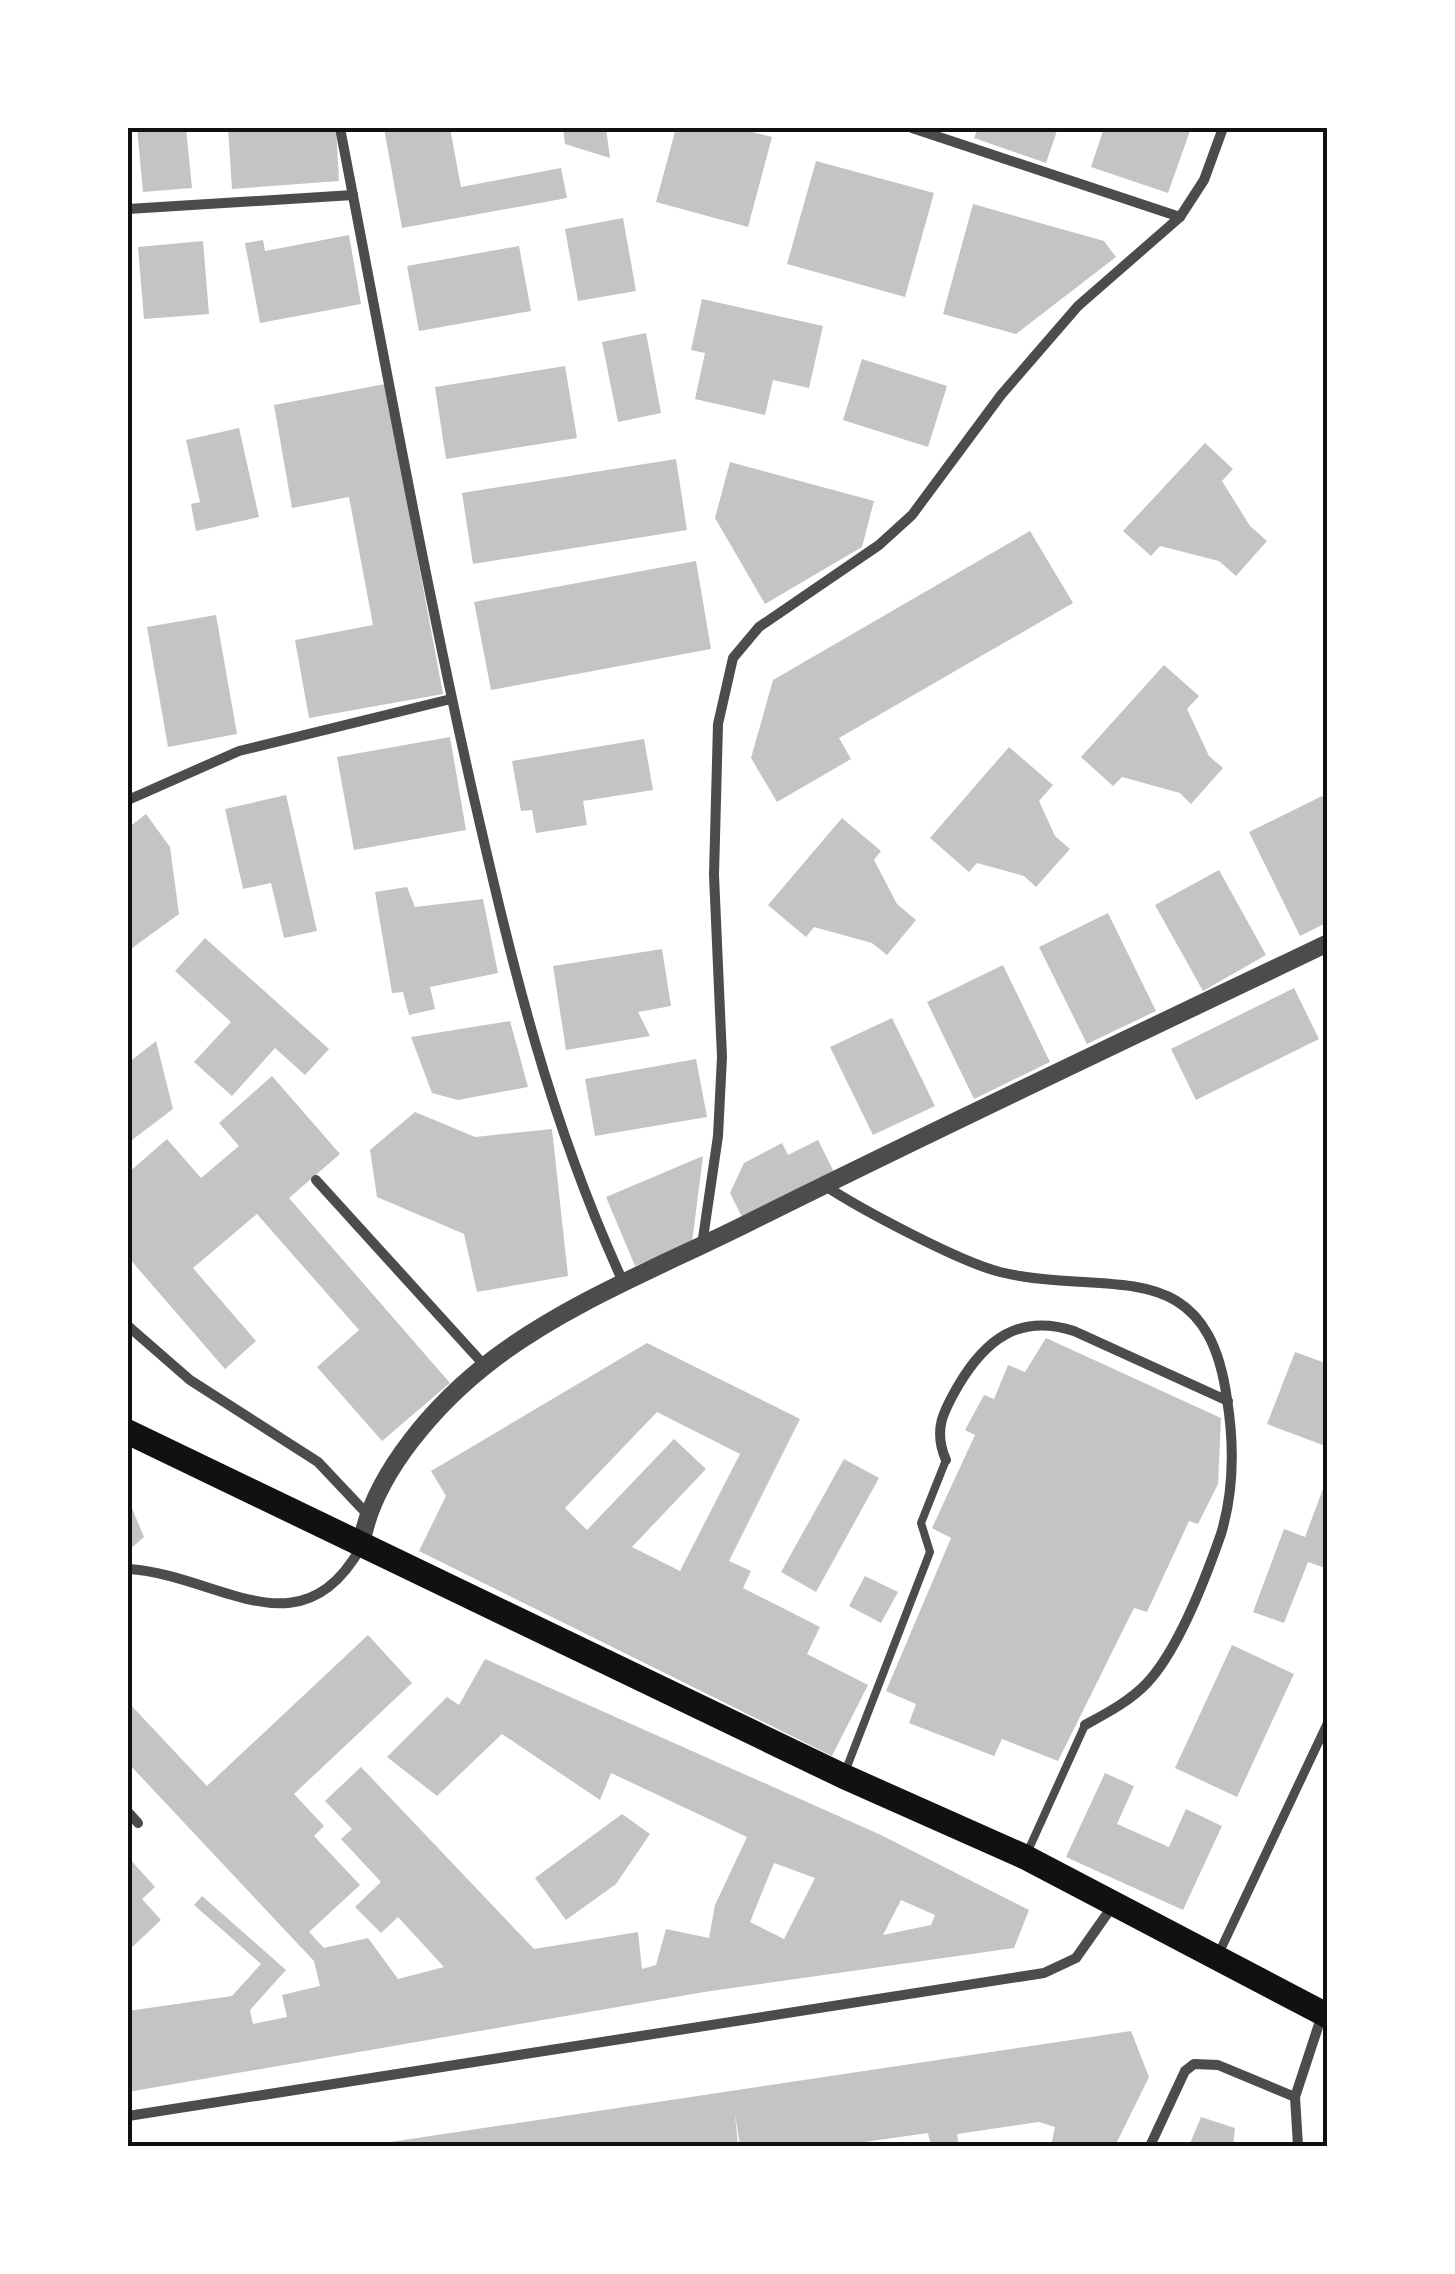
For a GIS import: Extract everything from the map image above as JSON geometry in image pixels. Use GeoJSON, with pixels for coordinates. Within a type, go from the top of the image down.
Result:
{"type":"FeatureCollection","features":[{"type":"Feature","properties":{"kind":"main road"},"geometry":{"type":"LineString","coordinates":[[128,1432],[843,1776],[1025,1857],[1325,2015]]}},
{"type":"Feature","properties":{"kind":"street"},"geometry":{"type":"LineString","coordinates":[[340,128],[452,699],[539,1069],[624,1286]]}},
{"type":"Feature","properties":{"kind":"street"},"geometry":{"type":"LineString","coordinates":[[912,128],[1180,217]]}},
{"type":"Feature","properties":{"kind":"street"},"geometry":{"type":"LineString","coordinates":[[702,1247],[722,1069],[714,875],[718,724],[733,658],[771,617],[899,528],[1001,395],[1078,306],[1180,217],[1204,180],[1223,128]]}},
{"type":"Feature","properties":{"kind":"street"},"geometry":{"type":"LineString","coordinates":[[128,209],[353,194]]}},
{"type":"Feature","properties":{"kind":"street"},"geometry":{"type":"LineString","coordinates":[[128,800],[239,751],[452,699]]}},
{"type":"Feature","properties":{"kind":"street"},"geometry":{"type":"LineString","coordinates":[[128,1569],[161,1572],[278,1605],[310,1601],[342,1577],[361,1546],[368,1515],[420,1434],[485,1366],[541,1328],[824,1185],[1328,943]]}},
{"type":"Feature","properties":{"kind":"street"},"geometry":{"type":"LineString","coordinates":[[316,1180],[485,1366]]}},
{"type":"Feature","properties":{"kind":"street"},"geometry":{"type":"LineString","coordinates":[[824,1185],[994,1271],[1102,1282],[1180,1302],[1209,1331],[1228,1400],[1230,1489],[1214,1551],[1159,1668],[1134,1695],[1085,1725]]}},
{"type":"Feature","properties":{"kind":"street"},"geometry":{"type":"LineString","coordinates":[[946,1460],[938,1437],[940,1418],[973,1361],[989,1342],[1026,1326],[1048,1324],[1074,1331],[1228,1400]]}},
{"type":"Feature","properties":{"kind":"street"},"geometry":{"type":"LineString","coordinates":[[128,1326],[190,1380],[318,1462],[368,1515]]}},
{"type":"Feature","properties":{"kind":"street"},"geometry":{"type":"LineString","coordinates":[[1216,1958],[1328,1722]]}},
{"type":"Feature","properties":{"kind":"street"},"geometry":{"type":"LineString","coordinates":[[128,1812],[138,1823]]}},
{"type":"Feature","properties":{"kind":"street"},"geometry":{"type":"LineString","coordinates":[[128,2116],[1044,1973],[1076,1958],[1114,1904]]}},
{"type":"Feature","properties":{"kind":"street"},"geometry":{"type":"LineString","coordinates":[[1298,2146],[1296,2097],[1325,2015]]}},
{"type":"Feature","properties":{"kind":"street"},"geometry":{"type":"LineString","coordinates":[[1150,2146],[1185,2071],[1194,2064],[1218,2065],[1296,2097]]}},
{"type":"Feature","properties":{"kind":"lane"},"geometry":{"type":"LineString","coordinates":[[843,1776],[930,1552],[921,1524],[946,1460]]}},
{"type":"Feature","properties":{"kind":"lane"},"geometry":{"type":"LineString","coordinates":[[1025,1857],[1043,1808],[1085,1725]]}},
{"type":"Feature","properties":{"kind":"building"},"geometry":{"type":"Polygon","coordinates":[[[137,128],[186,128],[192,188],[143,192],[137,128]]]}},
{"type":"Feature","properties":{"kind":"building"},"geometry":{"type":"Polygon","coordinates":[[[228,128],[336,128],[339,181],[232,189],[228,128]]]}},
{"type":"Feature","properties":{"kind":"building"},"geometry":{"type":"Polygon","coordinates":[[[384,128],[450,128],[461,187],[561,168],[567,198],[402,228],[384,128]]]}},
{"type":"Feature","properties":{"kind":"building"},"geometry":{"type":"Polygon","coordinates":[[[563,128],[606,128],[610,158],[565,144],[563,128]]]}},
{"type":"Feature","properties":{"kind":"building"},"geometry":{"type":"Polygon","coordinates":[[[676,128],[736,128],[772,137],[748,227],[656,202],[676,128]]]}},
{"type":"Feature","properties":{"kind":"building"},"geometry":{"type":"Polygon","coordinates":[[[978,128],[1058,128],[1046,163],[974,138],[978,128]]]}},
{"type":"Feature","properties":{"kind":"building"},"geometry":{"type":"Polygon","coordinates":[[[1104,128],[1191,128],[1168,193],[1091,167],[1104,128]]]}},
{"type":"Feature","properties":{"kind":"building"},"geometry":{"type":"Polygon","coordinates":[[[816,161],[934,193],[905,297],[787,264],[816,161]]]}},
{"type":"Feature","properties":{"kind":"building"},"geometry":{"type":"Polygon","coordinates":[[[973,204],[1104,241],[1116,257],[1016,334],[943,314],[973,204]]]}},
{"type":"Feature","properties":{"kind":"building"},"geometry":{"type":"Polygon","coordinates":[[[623,218],[636,291],[578,301],[565,229],[623,218]]]}},
{"type":"Feature","properties":{"kind":"building"},"geometry":{"type":"Polygon","coordinates":[[[349,235],[361,304],[260,323],[245,243],[263,240],[265,251],[349,235]]]}},
{"type":"Feature","properties":{"kind":"building"},"geometry":{"type":"Polygon","coordinates":[[[203,241],[209,314],[144,319],[138,247],[203,241]]]}},
{"type":"Feature","properties":{"kind":"building"},"geometry":{"type":"Polygon","coordinates":[[[519,246],[531,311],[419,331],[407,266],[519,246]]]}},
{"type":"Feature","properties":{"kind":"building"},"geometry":{"type":"Polygon","coordinates":[[[702,299],[823,326],[809,388],[773,380],[765,415],[695,399],[705,353],[691,350],[702,299]]]}},
{"type":"Feature","properties":{"kind":"building"},"geometry":{"type":"Polygon","coordinates":[[[646,333],[661,413],[618,422],[602,342],[646,333]]]}},
{"type":"Feature","properties":{"kind":"building"},"geometry":{"type":"Polygon","coordinates":[[[862,359],[947,386],[928,447],[843,420],[862,359]]]}},
{"type":"Feature","properties":{"kind":"building"},"geometry":{"type":"Polygon","coordinates":[[[565,366],[577,438],[446,459],[435,387],[565,366]]]}},
{"type":"Feature","properties":{"kind":"building"},"geometry":{"type":"Polygon","coordinates":[[[385,384],[443,694],[309,718],[295,640],[373,625],[349,497],[292,508],[274,405],[385,384]]]}},
{"type":"Feature","properties":{"kind":"building"},"geometry":{"type":"Polygon","coordinates":[[[239,428],[259,517],[196,531],[191,504],[200,502],[186,440],[239,428]]]}},
{"type":"Feature","properties":{"kind":"building"},"geometry":{"type":"Polygon","coordinates":[[[1205,443],[1233,469],[1222,481],[1250,526],[1267,541],[1236,576],[1219,561],[1160,546],[1151,556],[1123,531],[1205,443]]]}},
{"type":"Feature","properties":{"kind":"building"},"geometry":{"type":"Polygon","coordinates":[[[676,459],[687,530],[473,564],[462,493],[676,459]]]}},
{"type":"Feature","properties":{"kind":"building"},"geometry":{"type":"Polygon","coordinates":[[[730,462],[874,501],[862,547],[765,604],[715,518],[730,462]]]}},
{"type":"Feature","properties":{"kind":"building"},"geometry":{"type":"Polygon","coordinates":[[[1030,531],[1073,603],[839,738],[851,759],[777,802],[751,758],[773,680],[1030,531]]]}},
{"type":"Feature","properties":{"kind":"building"},"geometry":{"type":"Polygon","coordinates":[[[696,561],[711,649],[491,690],[474,602],[696,561]]]}},
{"type":"Feature","properties":{"kind":"building"},"geometry":{"type":"Polygon","coordinates":[[[216,615],[237,734],[168,747],[147,627],[216,615]]]}},
{"type":"Feature","properties":{"kind":"building"},"geometry":{"type":"Polygon","coordinates":[[[1164,665],[1199,696],[1187,709],[1209,756],[1223,768],[1191,804],[1180,793],[1122,777],[1113,786],[1081,757],[1164,665]]]}},
{"type":"Feature","properties":{"kind":"building"},"geometry":{"type":"Polygon","coordinates":[[[450,737],[466,830],[354,850],[337,757],[450,737]]]}},
{"type":"Feature","properties":{"kind":"building"},"geometry":{"type":"Polygon","coordinates":[[[644,739],[653,790],[583,801],[587,825],[536,833],[532,810],[521,811],[512,761],[644,739]]]}},
{"type":"Feature","properties":{"kind":"building"},"geometry":{"type":"Polygon","coordinates":[[[1009,747],[1053,785],[1039,801],[1055,836],[1070,849],[1036,887],[1024,876],[977,863],[969,872],[930,838],[1009,747]]]}},
{"type":"Feature","properties":{"kind":"building"},"geometry":{"type":"Polygon","coordinates":[[[286,795],[317,931],[284,938],[271,883],[243,889],[225,809],[286,795]]]}},
{"type":"Feature","properties":{"kind":"building"},"geometry":{"type":"Polygon","coordinates":[[[1322,796],[1328,807],[1328,922],[1300,936],[1249,832],[1322,796]]]}},
{"type":"Feature","properties":{"kind":"building"},"geometry":{"type":"Polygon","coordinates":[[[146,814],[170,847],[179,914],[128,951],[128,828],[146,814]]]}},
{"type":"Feature","properties":{"kind":"building"},"geometry":{"type":"Polygon","coordinates":[[[842,818],[881,851],[874,860],[897,904],[916,920],[887,955],[872,943],[814,927],[806,937],[768,905],[842,818]]]}},
{"type":"Feature","properties":{"kind":"building"},"geometry":{"type":"Polygon","coordinates":[[[1219,870],[1266,955],[1203,991],[1155,905],[1219,870]]]}},
{"type":"Feature","properties":{"kind":"building"},"geometry":{"type":"Polygon","coordinates":[[[407,887],[415,907],[483,899],[498,973],[430,987],[435,1009],[409,1015],[403,992],[392,993],[375,892],[407,887]]]}},
{"type":"Feature","properties":{"kind":"building"},"geometry":{"type":"Polygon","coordinates":[[[1108,913],[1156,1011],[1087,1044],[1039,947],[1108,913]]]}},
{"type":"Feature","properties":{"kind":"building"},"geometry":{"type":"Polygon","coordinates":[[[205,938],[329,1049],[305,1075],[275,1048],[232,1096],[194,1062],[231,1022],[175,971],[205,938]]]}},
{"type":"Feature","properties":{"kind":"building"},"geometry":{"type":"Polygon","coordinates":[[[662,949],[671,1006],[638,1012],[650,1036],[566,1050],[553,966],[662,949]]]}},
{"type":"Feature","properties":{"kind":"building"},"geometry":{"type":"Polygon","coordinates":[[[1003,965],[1050,1062],[974,1099],[927,1002],[1003,965]]]}},
{"type":"Feature","properties":{"kind":"building"},"geometry":{"type":"Polygon","coordinates":[[[1294,988],[1319,1039],[1196,1100],[1171,1049],[1294,988]]]}},
{"type":"Feature","properties":{"kind":"building"},"geometry":{"type":"Polygon","coordinates":[[[892,1018],[935,1106],[873,1135],[830,1047],[892,1018]]]}},
{"type":"Feature","properties":{"kind":"building"},"geometry":{"type":"Polygon","coordinates":[[[510,1021],[528,1087],[458,1100],[432,1093],[411,1037],[510,1021]]]}},
{"type":"Feature","properties":{"kind":"building"},"geometry":{"type":"Polygon","coordinates":[[[156,1041],[173,1109],[128,1143],[128,1063],[156,1041]]]}},
{"type":"Feature","properties":{"kind":"building"},"geometry":{"type":"Polygon","coordinates":[[[696,1059],[707,1117],[595,1136],[585,1079],[696,1059]]]}},
{"type":"Feature","properties":{"kind":"building"},"geometry":{"type":"Polygon","coordinates":[[[272,1076],[340,1154],[289,1198],[450,1383],[382,1441],[317,1367],[359,1330],[257,1214],[193,1268],[256,1341],[225,1369],[128,1257],[128,1173],[167,1139],[201,1178],[239,1146],[219,1123],[272,1076]]]}},
{"type":"Feature","properties":{"kind":"building"},"geometry":{"type":"Polygon","coordinates":[[[415,1112],[475,1137],[552,1129],[568,1276],[477,1292],[464,1234],[377,1197],[370,1150],[415,1112]]]}},
{"type":"Feature","properties":{"kind":"building"},"geometry":{"type":"Polygon","coordinates":[[[818,1140],[834,1172],[743,1219],[730,1193],[744,1163],[782,1143],[788,1155],[818,1140]]]}},
{"type":"Feature","properties":{"kind":"building"},"geometry":{"type":"Polygon","coordinates":[[[703,1156],[692,1242],[635,1266],[606,1197],[703,1156]]]}},
{"type":"Feature","properties":{"kind":"building"},"geometry":{"type":"Polygon","coordinates":[[[1046,1338],[1221,1418],[1218,1484],[1198,1524],[1189,1521],[1147,1612],[1134,1608],[1058,1761],[1002,1739],[994,1756],[909,1723],[916,1704],[886,1691],[951,1538],[932,1528],[975,1435],[965,1430],[984,1395],[994,1399],[1008,1365],[1025,1372],[1046,1338]]]}},
{"type":"Feature","properties":{"kind":"building"},"geometry":{"type":"Polygon","coordinates":[[[647,1343],[800,1419],[729,1561],[751,1571],[743,1588],[820,1627],[807,1654],[868,1685],[832,1756],[419,1551],[446,1496],[431,1471],[647,1343]],[[657,1412],[565,1508],[587,1530],[674,1439],[706,1469],[632,1547],[680,1571],[740,1454],[657,1412]]]}},
{"type":"Feature","properties":{"kind":"building"},"geometry":{"type":"Polygon","coordinates":[[[1295,1352],[1328,1364],[1328,1447],[1267,1424],[1295,1352]]]}},
{"type":"Feature","properties":{"kind":"building"},"geometry":{"type":"Polygon","coordinates":[[[844,1459],[879,1478],[816,1592],[781,1572],[844,1459]]]}},
{"type":"Feature","properties":{"kind":"building"},"geometry":{"type":"Polygon","coordinates":[[[1327,1478],[1328,1569],[1308,1562],[1284,1623],[1253,1612],[1284,1529],[1305,1537],[1327,1478]]]}},
{"type":"Feature","properties":{"kind":"building"},"geometry":{"type":"Polygon","coordinates":[[[128,1499],[144,1537],[128,1551],[128,1499]]]}},
{"type":"Feature","properties":{"kind":"building"},"geometry":{"type":"Polygon","coordinates":[[[865,1576],[898,1592],[881,1623],[849,1606],[865,1576]]]}},
{"type":"Feature","properties":{"kind":"building"},"geometry":{"type":"Polygon","coordinates":[[[368,1635],[412,1683],[294,1794],[324,1826],[314,1836],[360,1885],[309,1932],[324,1948],[368,1938],[398,1979],[444,1967],[398,1917],[381,1933],[355,1907],[381,1882],[341,1839],[352,1829],[325,1801],[361,1767],[534,1949],[638,1932],[642,1969],[656,1965],[666,1929],[709,1938],[715,1905],[747,1837],[611,1773],[600,1800],[502,1734],[437,1796],[387,1757],[447,1697],[459,1705],[485,1659],[881,1835],[1029,1910],[1014,1948],[704,1992],[128,2092],[128,2011],[232,1996],[261,1964],[194,1905],[202,1896],[286,1970],[250,2010],[253,2024],[287,2017],[282,1995],[320,1986],[314,1961],[128,1763],[128,1702],[207,1786],[368,1635]],[[774,1863],[750,1922],[784,1939],[815,1878],[774,1863]],[[901,1900],[883,1935],[931,1925],[935,1915],[901,1900]]]}},
{"type":"Feature","properties":{"kind":"building"},"geometry":{"type":"Polygon","coordinates":[[[1232,1645],[1294,1674],[1237,1797],[1175,1768],[1232,1645]]]}},
{"type":"Feature","properties":{"kind":"building"},"geometry":{"type":"Polygon","coordinates":[[[1105,1773],[1134,1786],[1117,1824],[1169,1847],[1186,1809],[1222,1826],[1183,1910],[1066,1857],[1105,1773]]]}},
{"type":"Feature","properties":{"kind":"building"},"geometry":{"type":"Polygon","coordinates":[[[622,1814],[650,1834],[616,1884],[566,1920],[535,1878],[622,1814]]]}},
{"type":"Feature","properties":{"kind":"building"},"geometry":{"type":"Polygon","coordinates":[[[128,1857],[155,1887],[142,1899],[161,1920],[128,1951],[128,1857]]]}},
{"type":"Feature","properties":{"kind":"building"},"geometry":{"type":"Polygon","coordinates":[[[1131,2031],[1149,2077],[1115,2146],[1051,2146],[1055,2127],[1039,2122],[957,2134],[959,2146],[931,2146],[928,2133],[836,2146],[740,2146],[735,2114],[738,2146],[364,2146],[1131,2031]]]}},
{"type":"Feature","properties":{"kind":"building"},"geometry":{"type":"Polygon","coordinates":[[[1201,2117],[1235,2128],[1233,2146],[1189,2146],[1201,2117]]]}}]}
